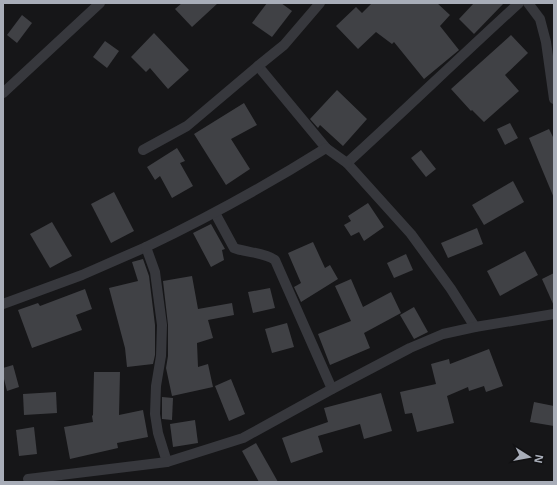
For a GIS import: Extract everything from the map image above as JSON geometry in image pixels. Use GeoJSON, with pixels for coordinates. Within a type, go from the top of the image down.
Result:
{"type":"FeatureCollection","features":[{"type":"Feature","properties":{"kind":"street"},"geometry":{"type":"LineString","coordinates":[[3,93],[100,3]]}},
{"type":"Feature","properties":{"kind":"street"},"geometry":{"type":"LineString","coordinates":[[143,150],[187,126],[284,45],[320,3]]}},
{"type":"Feature","properties":{"kind":"street"},"geometry":{"type":"LineString","coordinates":[[347,163],[519,3]]}},
{"type":"Feature","properties":{"kind":"street"},"geometry":{"type":"LineString","coordinates":[[528,3],[540,18],[546,42],[554,99]]}},
{"type":"Feature","properties":{"kind":"street"},"geometry":{"type":"LineString","coordinates":[[258,66],[326,148],[347,163],[411,234],[451,289],[474,327]]}},
{"type":"Feature","properties":{"kind":"street"},"geometry":{"type":"LineString","coordinates":[[3,304],[82,275],[146,247],[215,213],[281,176],[326,148]]}},
{"type":"Feature","properties":{"kind":"street"},"geometry":{"type":"LineString","coordinates":[[215,213],[234,248],[270,256],[276,260],[332,389]]}},
{"type":"Feature","properties":{"kind":"street"},"geometry":{"type":"LineString","coordinates":[[146,247],[155,272],[162,325],[161,356],[156,386],[155,414],[158,433],[167,462]]}},
{"type":"Feature","properties":{"kind":"street"},"geometry":{"type":"LineString","coordinates":[[28,478],[167,462],[244,438],[410,348],[443,334],[474,327],[554,314]]}},
{"type":"Feature","properties":{"kind":"building"},"geometry":{"type":"Polygon","coordinates":[[[182,3],[218,3],[192,27],[175,9],[182,3]]]}},
{"type":"Feature","properties":{"kind":"building"},"geometry":{"type":"Polygon","coordinates":[[[267,3],[281,3],[292,11],[272,37],[252,23],[267,3]]]}},
{"type":"Feature","properties":{"kind":"building"},"geometry":{"type":"Polygon","coordinates":[[[372,3],[437,3],[450,15],[440,26],[459,50],[424,79],[394,42],[392,44],[376,32],[358,49],[336,26],[356,7],[362,13],[372,3]]]}},
{"type":"Feature","properties":{"kind":"building"},"geometry":{"type":"Polygon","coordinates":[[[474,3],[504,3],[474,34],[459,19],[474,3]]]}},
{"type":"Feature","properties":{"kind":"building"},"geometry":{"type":"Polygon","coordinates":[[[22,15],[32,23],[17,43],[7,35],[22,15]]]}},
{"type":"Feature","properties":{"kind":"building"},"geometry":{"type":"Polygon","coordinates":[[[154,33],[189,70],[168,89],[150,68],[146,72],[131,57],[154,33]]]}},
{"type":"Feature","properties":{"kind":"building"},"geometry":{"type":"Polygon","coordinates":[[[511,35],[528,53],[505,75],[519,91],[484,122],[472,110],[471,111],[451,89],[511,35]]]}},
{"type":"Feature","properties":{"kind":"building"},"geometry":{"type":"Polygon","coordinates":[[[105,41],[119,51],[107,68],[93,57],[105,41]]]}},
{"type":"Feature","properties":{"kind":"building"},"geometry":{"type":"Polygon","coordinates":[[[337,90],[367,119],[343,146],[320,125],[318,128],[310,119],[337,90]]]}},
{"type":"Feature","properties":{"kind":"building"},"geometry":{"type":"Polygon","coordinates":[[[244,103],[257,125],[231,139],[250,169],[226,185],[194,134],[244,103]]]}},
{"type":"Feature","properties":{"kind":"building"},"geometry":{"type":"Polygon","coordinates":[[[510,123],[518,138],[505,145],[497,129],[510,123]]]}},
{"type":"Feature","properties":{"kind":"building"},"geometry":{"type":"Polygon","coordinates":[[[549,129],[554,139],[554,198],[529,138],[549,129]]]}},
{"type":"Feature","properties":{"kind":"building"},"geometry":{"type":"Polygon","coordinates":[[[177,148],[185,161],[180,163],[193,186],[172,198],[160,176],[155,180],[147,167],[177,148]]]}},
{"type":"Feature","properties":{"kind":"building"},"geometry":{"type":"Polygon","coordinates":[[[421,150],[436,169],[426,177],[411,158],[421,150]]]}},
{"type":"Feature","properties":{"kind":"building"},"geometry":{"type":"Polygon","coordinates":[[[513,181],[524,202],[484,225],[472,205],[513,181]]]}},
{"type":"Feature","properties":{"kind":"building"},"geometry":{"type":"Polygon","coordinates":[[[114,192],[134,231],[111,243],[91,204],[114,192]]]}},
{"type":"Feature","properties":{"kind":"building"},"geometry":{"type":"Polygon","coordinates":[[[368,203],[384,227],[364,241],[359,232],[351,236],[344,225],[351,221],[348,216],[368,203]]]}},
{"type":"Feature","properties":{"kind":"building"},"geometry":{"type":"Polygon","coordinates":[[[52,222],[72,256],[50,268],[30,234],[52,222]]]}},
{"type":"Feature","properties":{"kind":"building"},"geometry":{"type":"Polygon","coordinates":[[[211,224],[225,249],[222,250],[224,260],[211,267],[193,233],[211,224]]]}},
{"type":"Feature","properties":{"kind":"building"},"geometry":{"type":"Polygon","coordinates":[[[477,228],[483,244],[448,258],[441,243],[477,228]]]}},
{"type":"Feature","properties":{"kind":"building"},"geometry":{"type":"Polygon","coordinates":[[[313,242],[325,268],[330,265],[338,279],[301,302],[294,287],[301,283],[288,253],[313,242]]]}},
{"type":"Feature","properties":{"kind":"building"},"geometry":{"type":"Polygon","coordinates":[[[525,251],[538,275],[500,296],[487,271],[525,251]]]}},
{"type":"Feature","properties":{"kind":"building"},"geometry":{"type":"Polygon","coordinates":[[[406,254],[413,270],[394,278],[387,263],[406,254]]]}},
{"type":"Feature","properties":{"kind":"building"},"geometry":{"type":"Polygon","coordinates":[[[143,259],[149,276],[155,325],[155,355],[153,364],[127,367],[125,348],[109,288],[138,281],[132,262],[143,259]]]}},
{"type":"Feature","properties":{"kind":"building"},"geometry":{"type":"Polygon","coordinates":[[[554,273],[554,306],[542,279],[554,273]]]}},
{"type":"Feature","properties":{"kind":"building"},"geometry":{"type":"Polygon","coordinates":[[[192,276],[198,309],[232,303],[234,315],[208,320],[213,338],[197,343],[198,367],[208,364],[213,387],[172,396],[166,368],[168,356],[168,325],[163,281],[192,276]]]}},
{"type":"Feature","properties":{"kind":"building"},"geometry":{"type":"Polygon","coordinates":[[[351,279],[363,307],[391,292],[401,313],[364,333],[370,348],[330,365],[318,334],[351,321],[335,286],[351,279]]]}},
{"type":"Feature","properties":{"kind":"building"},"geometry":{"type":"Polygon","coordinates":[[[270,288],[275,308],[253,313],[248,292],[270,288]]]}},
{"type":"Feature","properties":{"kind":"building"},"geometry":{"type":"Polygon","coordinates":[[[85,289],[92,309],[76,315],[82,330],[32,348],[18,310],[38,303],[40,306],[85,289]]]}},
{"type":"Feature","properties":{"kind":"building"},"geometry":{"type":"Polygon","coordinates":[[[414,307],[428,332],[414,339],[400,315],[414,307]]]}},
{"type":"Feature","properties":{"kind":"building"},"geometry":{"type":"Polygon","coordinates":[[[287,323],[294,347],[272,353],[265,329],[287,323]]]}},
{"type":"Feature","properties":{"kind":"building"},"geometry":{"type":"Polygon","coordinates":[[[489,349],[503,386],[486,392],[484,386],[469,391],[468,387],[447,396],[454,423],[417,432],[412,413],[405,414],[400,392],[436,384],[431,364],[449,359],[450,364],[489,349]]]}},
{"type":"Feature","properties":{"kind":"building"},"geometry":{"type":"Polygon","coordinates":[[[13,365],[19,387],[7,391],[3,368],[13,365]]]}},
{"type":"Feature","properties":{"kind":"building"},"geometry":{"type":"Polygon","coordinates":[[[94,372],[120,372],[119,415],[143,410],[148,437],[117,443],[118,448],[70,459],[64,427],[93,422],[94,372]]]}},
{"type":"Feature","properties":{"kind":"building"},"geometry":{"type":"Polygon","coordinates":[[[231,379],[245,414],[229,421],[215,386],[231,379]]]}},
{"type":"Feature","properties":{"kind":"building"},"geometry":{"type":"Polygon","coordinates":[[[56,392],[57,413],[24,415],[23,394],[56,392]]]}},
{"type":"Feature","properties":{"kind":"building"},"geometry":{"type":"Polygon","coordinates":[[[381,393],[392,431],[364,439],[360,424],[318,436],[323,452],[291,463],[282,438],[328,422],[324,408],[381,393]]]}},
{"type":"Feature","properties":{"kind":"building"},"geometry":{"type":"Polygon","coordinates":[[[162,397],[173,398],[172,420],[162,419],[162,397]]]}},
{"type":"Feature","properties":{"kind":"building"},"geometry":{"type":"Polygon","coordinates":[[[534,402],[554,406],[554,426],[530,422],[534,402]]]}},
{"type":"Feature","properties":{"kind":"building"},"geometry":{"type":"Polygon","coordinates":[[[195,420],[198,443],[173,447],[170,424],[195,420]]]}},
{"type":"Feature","properties":{"kind":"building"},"geometry":{"type":"Polygon","coordinates":[[[34,427],[37,454],[19,456],[16,430],[34,427]]]}},
{"type":"Feature","properties":{"kind":"building"},"geometry":{"type":"Polygon","coordinates":[[[256,443],[278,482],[259,482],[242,451],[256,443]]]}}]}
